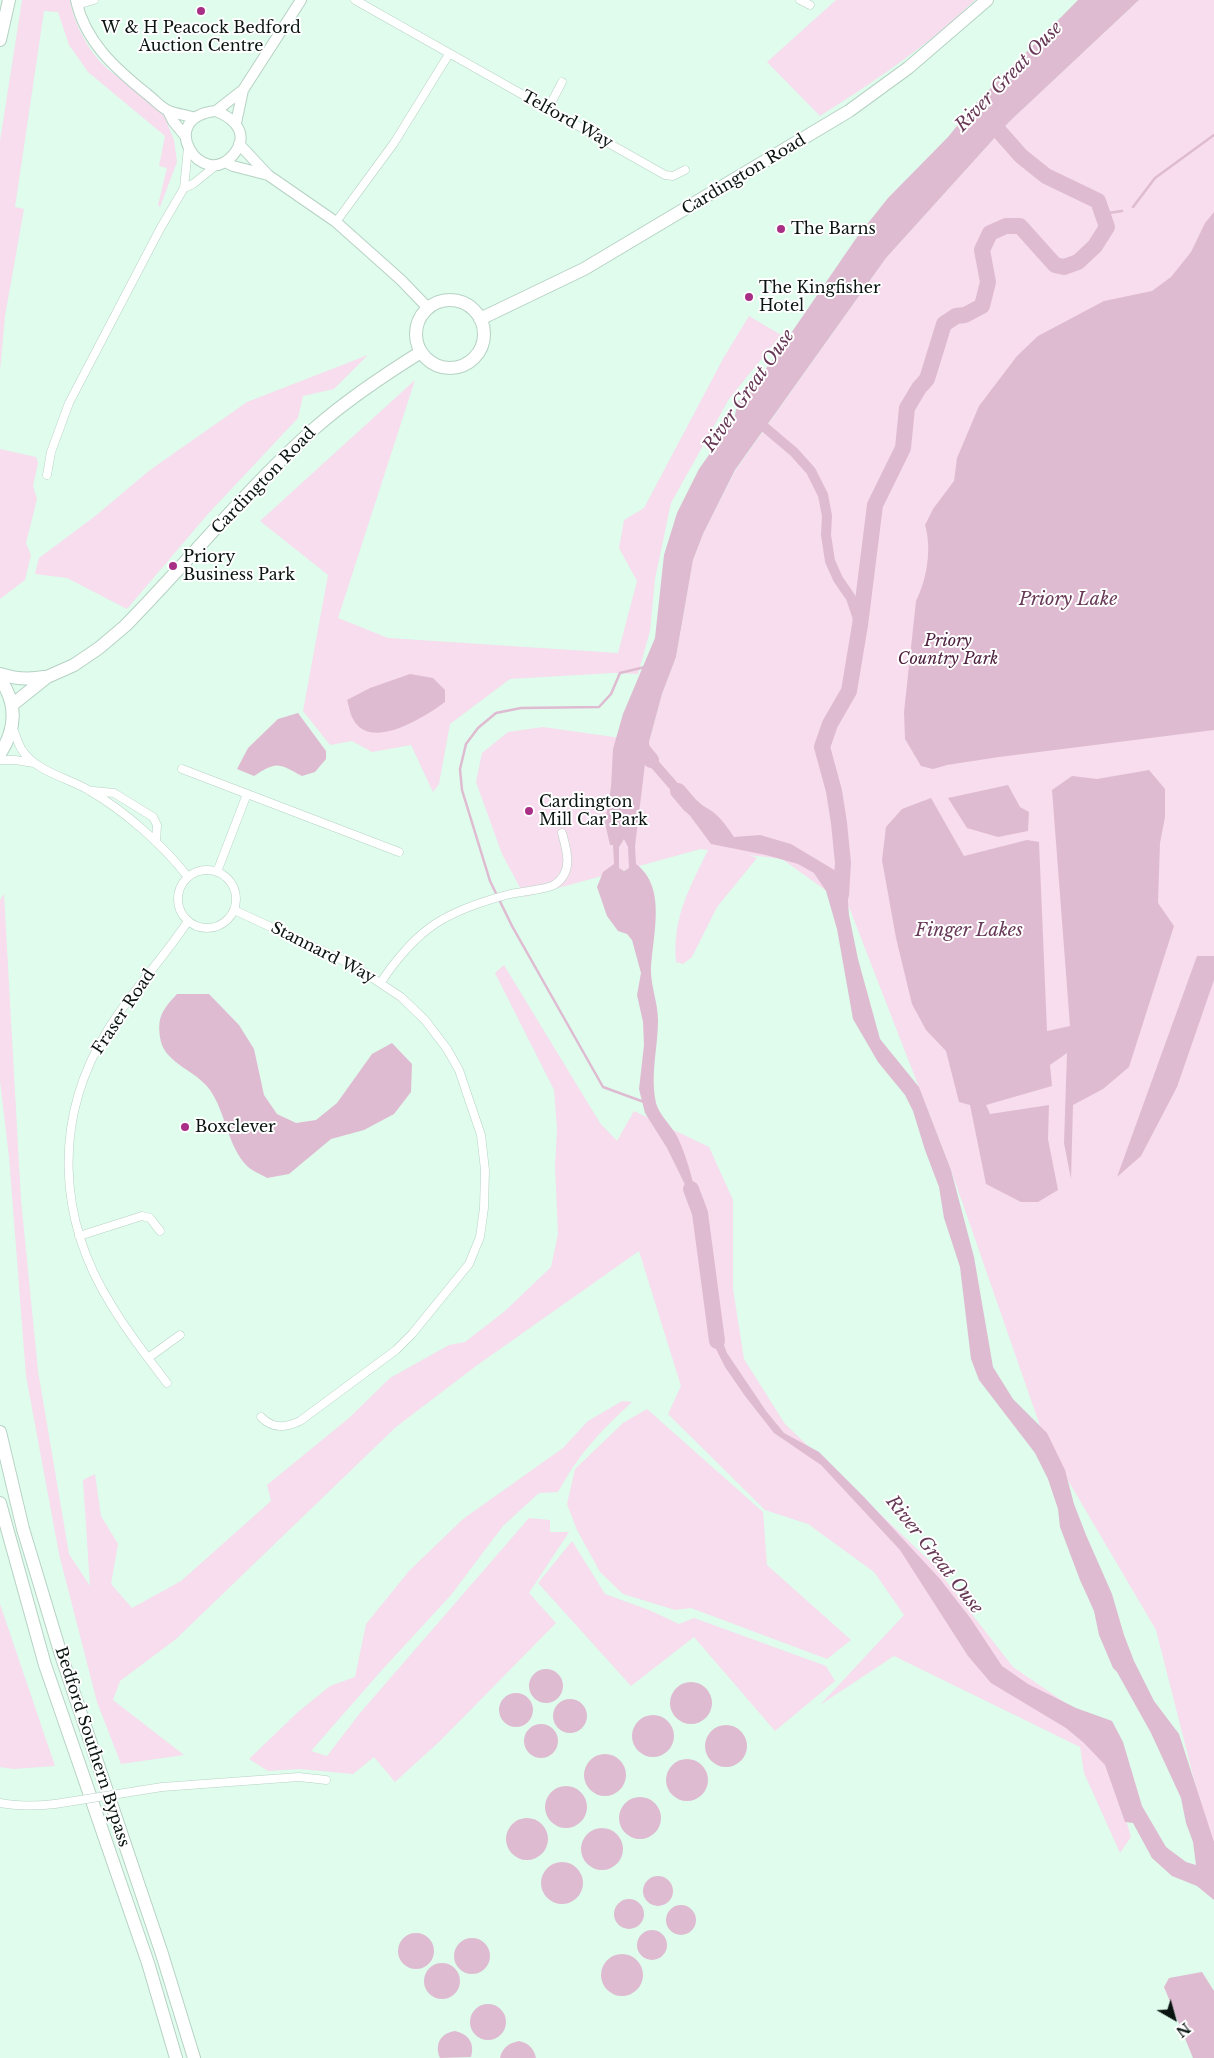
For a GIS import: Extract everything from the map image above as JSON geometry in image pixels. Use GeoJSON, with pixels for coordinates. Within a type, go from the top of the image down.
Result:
{"type":"FeatureCollection","features":[{"type":"Feature","properties":{"kind":"main road"},"geometry":{"type":"LineString","coordinates":[[0,40],[9,0]]}},
{"type":"Feature","properties":{"kind":"main road","name":"Cardington Road"},"geometry":{"type":"LineString","coordinates":[[480,319],[584,269],[850,110],[908,68],[987,0]]}},
{"type":"Feature","properties":{"kind":"main road"},"geometry":{"type":"LineString","coordinates":[[453,300],[469,306],[480,319],[484,334],[480,350],[470,362],[454,368],[440,367],[429,361],[420,352],[416,340],[416,328],[428,308],[440,302],[453,300]]}},
{"type":"Feature","properties":{"kind":"main road","name":"Cardington Road"},"geometry":{"type":"LineString","coordinates":[[12,706],[47,677],[99,648],[125,626],[315,427],[355,396],[420,352]]}},
{"type":"Feature","properties":{"kind":"main road","name":"Cardington Road"},"geometry":{"type":"LineString","coordinates":[[0,674],[29,680],[47,677]]}},
{"type":"Feature","properties":{"kind":"main road"},"geometry":{"type":"LineString","coordinates":[[0,679],[6,688],[12,706],[13,729],[8,742],[0,754]]}},
{"type":"Feature","properties":{"kind":"main road","name":"Bedford Southern Bypass"},"geometry":{"type":"LineString","coordinates":[[0,1432],[23,1529],[62,1658],[162,1954],[194,2058]]}},
{"type":"Feature","properties":{"kind":"main road","name":"Bedford Southern Bypass"},"geometry":{"type":"LineString","coordinates":[[0,1503],[44,1665],[148,1963],[176,2058]]}},
{"type":"Feature","properties":{"kind":"street"},"geometry":{"type":"LineString","coordinates":[[94,0],[77,3],[88,31],[104,56],[121,73],[168,111],[195,118]]}},
{"type":"Feature","properties":{"kind":"street"},"geometry":{"type":"LineString","coordinates":[[216,111],[243,90],[301,0]]}},
{"type":"Feature","properties":{"kind":"street","name":"Telford Way"},"geometry":{"type":"LineString","coordinates":[[355,0],[665,175],[673,176],[686,170]]}},
{"type":"Feature","properties":{"kind":"street"},"geometry":{"type":"LineString","coordinates":[[800,0],[810,5]]}},
{"type":"Feature","properties":{"kind":"street"},"geometry":{"type":"LineString","coordinates":[[336,222],[394,143],[449,54]]}},
{"type":"Feature","properties":{"kind":"street"},"geometry":{"type":"LineString","coordinates":[[548,109],[562,82]]}},
{"type":"Feature","properties":{"kind":"street"},"geometry":{"type":"LineString","coordinates":[[184,188],[193,184],[234,154],[239,144],[239,132],[236,123],[243,90]]}},
{"type":"Feature","properties":{"kind":"street"},"geometry":{"type":"LineString","coordinates":[[168,111],[173,122],[186,137]]}},
{"type":"Feature","properties":{"kind":"street"},"geometry":{"type":"LineString","coordinates":[[47,475],[51,452],[70,404],[160,229],[184,188],[188,148],[187,126],[205,112],[216,111],[236,123]]}},
{"type":"Feature","properties":{"kind":"street"},"geometry":{"type":"LineString","coordinates":[[239,144],[268,174],[336,222],[401,280],[428,308]]}},
{"type":"Feature","properties":{"kind":"street"},"geometry":{"type":"LineString","coordinates":[[188,148],[194,158],[201,162],[222,163],[268,174]]}},
{"type":"Feature","properties":{"kind":"street"},"geometry":{"type":"LineString","coordinates":[[13,729],[22,750],[34,763],[90,791],[134,823],[156,842],[188,877]]}},
{"type":"Feature","properties":{"kind":"street"},"geometry":{"type":"LineString","coordinates":[[0,760],[34,763]]}},
{"type":"Feature","properties":{"kind":"street"},"geometry":{"type":"LineString","coordinates":[[182,769],[399,852]]}},
{"type":"Feature","properties":{"kind":"street"},"geometry":{"type":"LineString","coordinates":[[90,791],[114,793],[153,817],[158,825],[156,842]]}},
{"type":"Feature","properties":{"kind":"street"},"geometry":{"type":"LineString","coordinates":[[217,872],[247,794]]}},
{"type":"Feature","properties":{"kind":"street"},"geometry":{"type":"LineString","coordinates":[[382,982],[407,947],[427,929],[460,909],[526,890],[553,886],[561,878],[568,861],[562,833]]}},
{"type":"Feature","properties":{"kind":"street"},"geometry":{"type":"LineString","coordinates":[[209,870],[227,878],[234,888],[236,898],[234,910],[228,919],[217,926],[207,928],[197,926],[188,921],[182,914],[178,903],[181,886],[188,877],[198,872],[209,870]]}},
{"type":"Feature","properties":{"kind":"street","name":"Stannard Way"},"geometry":{"type":"LineString","coordinates":[[234,910],[353,965],[382,982],[425,1020],[460,1070],[481,1134],[485,1170],[484,1208],[480,1237],[469,1264],[405,1341],[300,1421],[288,1426],[276,1426],[260,1417]]}},
{"type":"Feature","properties":{"kind":"street","name":"Fraser Road"},"geometry":{"type":"LineString","coordinates":[[167,1383],[112,1306],[84,1252],[72,1209],[68,1177],[68,1140],[78,1091],[107,1030],[188,921]]}},
{"type":"Feature","properties":{"kind":"street"},"geometry":{"type":"LineString","coordinates":[[79,1236],[142,1216],[150,1218],[160,1231]]}},
{"type":"Feature","properties":{"kind":"street"},"geometry":{"type":"LineString","coordinates":[[148,1358],[180,1335]]}},
{"type":"Feature","properties":{"kind":"street"},"geometry":{"type":"LineString","coordinates":[[0,1803],[30,1806],[55,1804],[162,1787],[299,1777],[326,1780]]}},
{"type":"Feature","properties":{"kind":"green space"},"geometry":{"type":"Polygon","coordinates":[[[22,0],[70,0],[79,29],[95,56],[168,120],[167,123],[174,140],[177,162],[160,207],[158,205],[167,168],[159,166],[165,136],[88,72],[69,45],[58,12],[44,11],[15,207],[24,209],[5,316],[0,371],[0,141],[22,0]]]}},
{"type":"Feature","properties":{"kind":"green space"},"geometry":{"type":"Polygon","coordinates":[[[836,0],[975,0],[901,62],[820,116],[767,62],[836,0]]]}},
{"type":"Feature","properties":{"kind":"green space","name":"Priory Country Park"},"geometry":{"type":"Polygon","coordinates":[[[1139,0],[1214,0],[1214,1858],[1156,1630],[1046,1443],[951,1170],[849,907],[782,859],[749,855],[757,858],[717,907],[692,957],[683,964],[676,962],[675,946],[677,931],[684,903],[708,850],[701,849],[525,897],[502,854],[476,782],[482,753],[508,732],[543,727],[649,742],[662,694],[676,657],[693,560],[703,534],[735,471],[886,258],[1009,122],[1139,0]]]}},
{"type":"Feature","properties":{"kind":"green space"},"geometry":{"type":"Polygon","coordinates":[[[749,316],[781,335],[729,399],[671,503],[655,579],[650,631],[638,674],[613,673],[510,679],[450,724],[439,784],[433,792],[411,745],[372,752],[352,741],[330,745],[303,711],[328,575],[260,521],[415,380],[338,618],[388,638],[618,653],[637,581],[619,548],[624,520],[644,508],[724,357],[749,316]]]}},
{"type":"Feature","properties":{"kind":"green space"},"geometry":{"type":"Polygon","coordinates":[[[368,355],[334,389],[303,396],[298,418],[207,515],[127,609],[67,578],[35,574],[39,558],[94,517],[150,470],[247,402],[368,355]]]}},
{"type":"Feature","properties":{"kind":"green space"},"geometry":{"type":"Polygon","coordinates":[[[0,449],[36,457],[38,463],[33,486],[37,499],[26,543],[31,555],[25,580],[0,599],[0,449]]]}},
{"type":"Feature","properties":{"kind":"green space"},"geometry":{"type":"Polygon","coordinates":[[[4,894],[21,1200],[38,1371],[69,1554],[90,1586],[83,1480],[95,1474],[101,1516],[118,1544],[111,1584],[132,1608],[181,1581],[271,1501],[267,1485],[349,1418],[390,1378],[449,1345],[465,1342],[505,1311],[551,1267],[558,1234],[555,1166],[557,1129],[554,1090],[495,973],[504,965],[600,1123],[617,1141],[634,1111],[709,1147],[733,1200],[733,1289],[744,1359],[785,1424],[933,1564],[1013,1667],[1099,1726],[1131,1837],[1120,1853],[1084,1773],[1080,1747],[894,1656],[820,1705],[904,1615],[874,1572],[808,1524],[765,1510],[668,1414],[681,1386],[639,1251],[476,1366],[396,1427],[176,1639],[120,1681],[113,1700],[184,1755],[121,1764],[97,1702],[59,1554],[26,1376],[9,1157],[0,1081],[0,900],[4,894]]]}},
{"type":"Feature","properties":{"kind":"green space"},"geometry":{"type":"Polygon","coordinates":[[[622,1401],[632,1402],[610,1422],[591,1444],[573,1467],[558,1492],[539,1493],[503,1526],[451,1595],[311,1751],[327,1756],[360,1713],[529,1518],[550,1520],[550,1532],[569,1532],[529,1593],[556,1623],[440,1741],[395,1782],[374,1757],[353,1774],[300,1769],[268,1771],[249,1759],[298,1712],[330,1686],[355,1677],[366,1624],[409,1571],[463,1519],[563,1448],[588,1421],[622,1401]]]}},
{"type":"Feature","properties":{"kind":"green space"},"geometry":{"type":"Polygon","coordinates":[[[647,1409],[763,1512],[767,1565],[851,1640],[827,1659],[691,1608],[675,1610],[623,1594],[600,1572],[577,1530],[567,1504],[575,1469],[623,1423],[647,1409]]]}},
{"type":"Feature","properties":{"kind":"green space"},"geometry":{"type":"Polygon","coordinates":[[[572,1541],[605,1594],[649,1610],[679,1624],[694,1618],[826,1666],[835,1681],[775,1731],[694,1637],[631,1686],[538,1583],[572,1541]]]}},
{"type":"Feature","properties":{"kind":"green space"},"geometry":{"type":"Polygon","coordinates":[[[0,1604],[55,1766],[13,1769],[0,1767],[0,1604]]]}},
{"type":"Feature","properties":{"kind":"water"},"geometry":{"type":"Polygon","coordinates":[[[1078,0],[1139,0],[1009,122],[886,258],[735,470],[703,534],[693,560],[676,657],[662,694],[649,742],[650,753],[646,758],[645,764],[635,846],[636,864],[646,874],[652,886],[655,899],[656,914],[651,971],[657,1007],[658,1030],[654,1092],[660,1112],[682,1147],[700,1215],[667,1148],[645,1113],[639,1089],[644,1045],[643,1022],[637,995],[641,973],[632,940],[627,934],[618,931],[607,916],[597,887],[603,872],[614,864],[613,845],[610,845],[605,823],[611,787],[613,749],[623,714],[655,638],[664,555],[677,513],[699,469],[734,419],[738,401],[748,392],[774,358],[857,237],[888,198],[948,137],[974,105],[1078,0]],[[624,839],[619,847],[619,868],[624,871],[629,868],[628,847],[624,839]]]}},
{"type":"Feature","properties":{"kind":"water","name":"Priory Lake"},"geometry":{"type":"Polygon","coordinates":[[[1214,212],[1214,730],[999,757],[933,769],[921,766],[905,739],[904,712],[916,601],[926,574],[928,544],[925,525],[933,509],[954,481],[957,458],[979,406],[1017,356],[1038,336],[1104,301],[1152,291],[1171,277],[1191,252],[1205,223],[1214,212]]]}},
{"type":"Feature","properties":{"kind":"water"},"geometry":{"type":"Polygon","coordinates":[[[410,674],[433,678],[445,690],[445,702],[425,716],[398,729],[372,732],[361,728],[352,717],[347,700],[370,688],[410,674]]]}},
{"type":"Feature","properties":{"kind":"water"},"geometry":{"type":"Polygon","coordinates":[[[298,713],[326,751],[326,759],[315,772],[302,776],[288,768],[273,766],[254,776],[237,769],[248,748],[278,719],[298,713]]]}},
{"type":"Feature","properties":{"kind":"water","name":"Finger Lakes"},"geometry":{"type":"Polygon","coordinates":[[[1149,770],[1165,789],[1165,817],[1160,843],[1158,903],[1174,926],[1129,1067],[1103,1089],[1073,1105],[1071,1179],[1064,1143],[1067,1053],[1050,1065],[1052,1086],[986,1105],[990,1114],[1049,1105],[1048,1139],[1058,1190],[1038,1202],[1021,1202],[986,1184],[970,1105],[959,1102],[946,1051],[926,1030],[912,1004],[896,938],[882,860],[886,827],[902,809],[931,798],[964,856],[1027,840],[1039,842],[1047,1031],[1070,1026],[1052,790],[1072,776],[1097,779],[1149,770]]]}},
{"type":"Feature","properties":{"kind":"water"},"geometry":{"type":"Polygon","coordinates":[[[1008,785],[1020,807],[1029,812],[1028,831],[998,837],[967,828],[948,798],[1008,785]]]}},
{"type":"Feature","properties":{"kind":"water"},"geometry":{"type":"Polygon","coordinates":[[[691,802],[706,807],[716,815],[734,837],[760,835],[791,844],[846,877],[849,915],[858,959],[880,1039],[919,1087],[951,1170],[974,1257],[993,1367],[1013,1399],[1047,1433],[1065,1470],[1074,1504],[1112,1594],[1134,1661],[1154,1701],[1179,1734],[1214,1842],[1214,1900],[1197,1886],[1172,1876],[1152,1858],[1133,1823],[1125,1822],[1105,1765],[1084,1743],[1066,1728],[991,1683],[968,1656],[900,1550],[821,1465],[774,1433],[725,1367],[710,1337],[707,1308],[708,1277],[714,1320],[727,1353],[766,1411],[784,1433],[819,1452],[864,1497],[940,1579],[971,1619],[1002,1666],[1028,1684],[1076,1708],[1112,1721],[1123,1742],[1142,1806],[1166,1847],[1186,1862],[1196,1865],[1193,1842],[1186,1823],[1181,1798],[1151,1733],[1113,1668],[1099,1635],[1094,1611],[1060,1527],[1058,1509],[1048,1479],[1035,1453],[979,1380],[971,1359],[960,1267],[944,1218],[939,1187],[913,1111],[905,1095],[878,1062],[853,1019],[837,929],[826,891],[814,873],[798,864],[766,855],[711,844],[691,817],[687,806],[691,802]]]}},
{"type":"Feature","properties":{"kind":"water"},"geometry":{"type":"Polygon","coordinates":[[[1197,956],[1214,956],[1214,980],[1177,1087],[1141,1156],[1117,1177],[1197,956]]]}},
{"type":"Feature","properties":{"kind":"water"},"geometry":{"type":"Polygon","coordinates":[[[177,994],[209,994],[239,1025],[254,1049],[264,1095],[277,1114],[296,1123],[316,1120],[337,1103],[372,1054],[392,1043],[412,1064],[411,1092],[394,1114],[364,1130],[331,1139],[289,1174],[267,1178],[249,1168],[240,1158],[210,1090],[198,1078],[169,1056],[164,1049],[161,1042],[160,1020],[167,1005],[177,994]]]}},
{"type":"Feature","properties":{"kind":"water"},"geometry":{"type":"Polygon","coordinates":[[[546,1669],[558,1674],[563,1686],[558,1698],[546,1703],[534,1698],[529,1686],[534,1674],[546,1669]]]}},
{"type":"Feature","properties":{"kind":"water"},"geometry":{"type":"Polygon","coordinates":[[[691,1682],[706,1688],[712,1703],[706,1718],[691,1724],[676,1718],[670,1703],[676,1688],[691,1682]]]}},
{"type":"Feature","properties":{"kind":"water"},"geometry":{"type":"Polygon","coordinates":[[[516,1693],[528,1698],[533,1710],[528,1722],[516,1727],[504,1722],[499,1710],[504,1698],[516,1693]]]}},
{"type":"Feature","properties":{"kind":"water"},"geometry":{"type":"Polygon","coordinates":[[[570,1699],[582,1704],[587,1716],[582,1728],[570,1733],[558,1728],[553,1716],[558,1704],[570,1699]]]}},
{"type":"Feature","properties":{"kind":"water"},"geometry":{"type":"Polygon","coordinates":[[[653,1715],[668,1721],[674,1736],[668,1751],[653,1757],[638,1751],[632,1736],[638,1721],[653,1715]]]}},
{"type":"Feature","properties":{"kind":"water"},"geometry":{"type":"Polygon","coordinates":[[[541,1724],[553,1729],[558,1741],[553,1753],[541,1758],[529,1753],[524,1741],[529,1729],[541,1724]]]}},
{"type":"Feature","properties":{"kind":"water"},"geometry":{"type":"Polygon","coordinates":[[[726,1725],[741,1731],[747,1746],[741,1761],[726,1767],[711,1761],[705,1746],[711,1731],[726,1725]]]}},
{"type":"Feature","properties":{"kind":"water"},"geometry":{"type":"Polygon","coordinates":[[[605,1754],[620,1760],[626,1775],[620,1790],[605,1796],[590,1790],[584,1775],[590,1760],[605,1754]]]}},
{"type":"Feature","properties":{"kind":"water"},"geometry":{"type":"Polygon","coordinates":[[[687,1759],[702,1765],[708,1780],[702,1795],[687,1801],[672,1795],[666,1780],[672,1765],[687,1759]]]}},
{"type":"Feature","properties":{"kind":"water"},"geometry":{"type":"Polygon","coordinates":[[[566,1786],[581,1792],[587,1807],[581,1822],[566,1828],[551,1822],[545,1807],[551,1792],[566,1786]]]}},
{"type":"Feature","properties":{"kind":"water"},"geometry":{"type":"Polygon","coordinates":[[[640,1797],[655,1803],[661,1818],[655,1833],[640,1839],[625,1833],[619,1818],[625,1803],[640,1797]]]}},
{"type":"Feature","properties":{"kind":"water"},"geometry":{"type":"Polygon","coordinates":[[[527,1818],[542,1824],[548,1839],[542,1854],[527,1860],[512,1854],[506,1839],[512,1824],[527,1818]]]}},
{"type":"Feature","properties":{"kind":"water"},"geometry":{"type":"Polygon","coordinates":[[[602,1828],[617,1834],[623,1849],[617,1864],[602,1870],[587,1864],[581,1849],[587,1834],[602,1828]]]}},
{"type":"Feature","properties":{"kind":"water"},"geometry":{"type":"Polygon","coordinates":[[[562,1862],[577,1868],[583,1883],[577,1898],[562,1904],[547,1898],[541,1883],[547,1868],[562,1862]]]}},
{"type":"Feature","properties":{"kind":"water"},"geometry":{"type":"Polygon","coordinates":[[[658,1876],[669,1880],[673,1891],[669,1902],[658,1906],[647,1902],[643,1891],[647,1880],[658,1876]]]}},
{"type":"Feature","properties":{"kind":"water"},"geometry":{"type":"Polygon","coordinates":[[[629,1899],[640,1903],[644,1914],[640,1925],[629,1929],[618,1925],[614,1914],[618,1903],[629,1899]]]}},
{"type":"Feature","properties":{"kind":"water"},"geometry":{"type":"Polygon","coordinates":[[[681,1905],[692,1909],[696,1920],[692,1931],[681,1935],[670,1931],[666,1920],[670,1909],[681,1905]]]}},
{"type":"Feature","properties":{"kind":"water"},"geometry":{"type":"Polygon","coordinates":[[[652,1930],[663,1934],[667,1945],[663,1956],[652,1960],[641,1956],[637,1945],[641,1934],[652,1930]]]}},
{"type":"Feature","properties":{"kind":"water"},"geometry":{"type":"Polygon","coordinates":[[[416,1933],[429,1938],[434,1951],[429,1964],[416,1969],[403,1964],[398,1951],[403,1938],[416,1933]]]}},
{"type":"Feature","properties":{"kind":"water"},"geometry":{"type":"Polygon","coordinates":[[[472,1938],[485,1943],[490,1956],[485,1969],[472,1974],[459,1969],[454,1956],[459,1943],[472,1938]]]}},
{"type":"Feature","properties":{"kind":"water"},"geometry":{"type":"Polygon","coordinates":[[[622,1954],[637,1960],[643,1975],[637,1990],[622,1996],[607,1990],[601,1975],[607,1960],[622,1954]]]}},
{"type":"Feature","properties":{"kind":"water"},"geometry":{"type":"Polygon","coordinates":[[[442,1963],[455,1968],[460,1981],[455,1994],[442,1999],[429,1994],[424,1981],[429,1968],[442,1963]]]}},
{"type":"Feature","properties":{"kind":"water"},"geometry":{"type":"Polygon","coordinates":[[[1202,1972],[1214,1991],[1214,2058],[1193,2058],[1164,1987],[1169,1978],[1202,1972]]]}},
{"type":"Feature","properties":{"kind":"water"},"geometry":{"type":"Polygon","coordinates":[[[488,2004],[501,2009],[506,2022],[501,2035],[488,2040],[475,2035],[470,2022],[475,2009],[488,2004]]]}},
{"type":"Feature","properties":{"kind":"water"},"geometry":{"type":"Polygon","coordinates":[[[455,2031],[460,2032],[470,2040],[472,2048],[471,2057],[440,2058],[438,2044],[440,2040],[446,2034],[455,2031]]]}},
{"type":"Feature","properties":{"kind":"water"},"geometry":{"type":"Polygon","coordinates":[[[519,2041],[530,2046],[536,2058],[500,2058],[506,2046],[519,2041]]]}},
{"type":"Feature","properties":{"kind":"waterway"},"geometry":{"type":"LineString","coordinates":[[841,895],[843,863],[839,823],[834,791],[822,747],[830,724],[849,691],[860,625],[875,505],[903,448],[907,408],[927,379],[944,324],[956,316],[965,315],[982,306],[988,282],[982,250],[990,233],[1006,226],[1020,226],[1055,265],[1064,267],[1078,262],[1095,246],[1107,227],[1098,201],[1046,176],[1021,156],[991,122]]}},
{"type":"Feature","properties":{"kind":"waterway"},"geometry":{"type":"LineString","coordinates":[[1133,207],[1155,178],[1214,135]]}},
{"type":"Feature","properties":{"kind":"waterway"},"geometry":{"type":"LineString","coordinates":[[1102,214],[1122,211]]}},
{"type":"Feature","properties":{"kind":"waterway"},"geometry":{"type":"LineString","coordinates":[[755,419],[794,452],[811,471],[823,495],[827,516],[826,535],[830,561],[838,579],[851,598],[860,625]]}},
{"type":"Feature","properties":{"kind":"waterway"},"geometry":{"type":"LineString","coordinates":[[644,1102],[603,1087],[512,926],[490,881],[462,790],[460,769],[466,744],[478,728],[496,713],[521,708],[599,707],[611,694],[620,673],[645,667]]}},
{"type":"Feature","properties":{"kind":"waterway"},"geometry":{"type":"LineString","coordinates":[[636,742],[651,760]]}},
{"type":"Feature","properties":{"kind":"waterway"},"geometry":{"type":"LineString","coordinates":[[651,760],[678,791]]}},
{"type":"Feature","properties":{"kind":"waterway"},"geometry":{"type":"LineString","coordinates":[[678,791],[705,818]]}},
{"type":"Feature","properties":{"kind":"waterway","name":"River Great Ouse"},"geometry":{"type":"LineString","coordinates":[[691,1189],[700,1213],[717,1341]]}},
{"type":"Feature","properties":{"kind":"place","name":"W & H Peacock Bedford Auction Centre"},"geometry":{"type":"Point","coordinates":[201,11]}},
{"type":"Feature","properties":{"kind":"place","name":"The Barns"},"geometry":{"type":"Point","coordinates":[781,229]}},
{"type":"Feature","properties":{"kind":"place","name":"The Kingfisher Hotel"},"geometry":{"type":"Point","coordinates":[749,297]}},
{"type":"Feature","properties":{"kind":"place","name":"Priory Business Park"},"geometry":{"type":"Point","coordinates":[173,566]}},
{"type":"Feature","properties":{"kind":"place","name":"Cardington Mill Car Park"},"geometry":{"type":"Point","coordinates":[529,811]}},
{"type":"Feature","properties":{"kind":"place","name":"Boxclever"},"geometry":{"type":"Point","coordinates":[185,1127]}}]}
